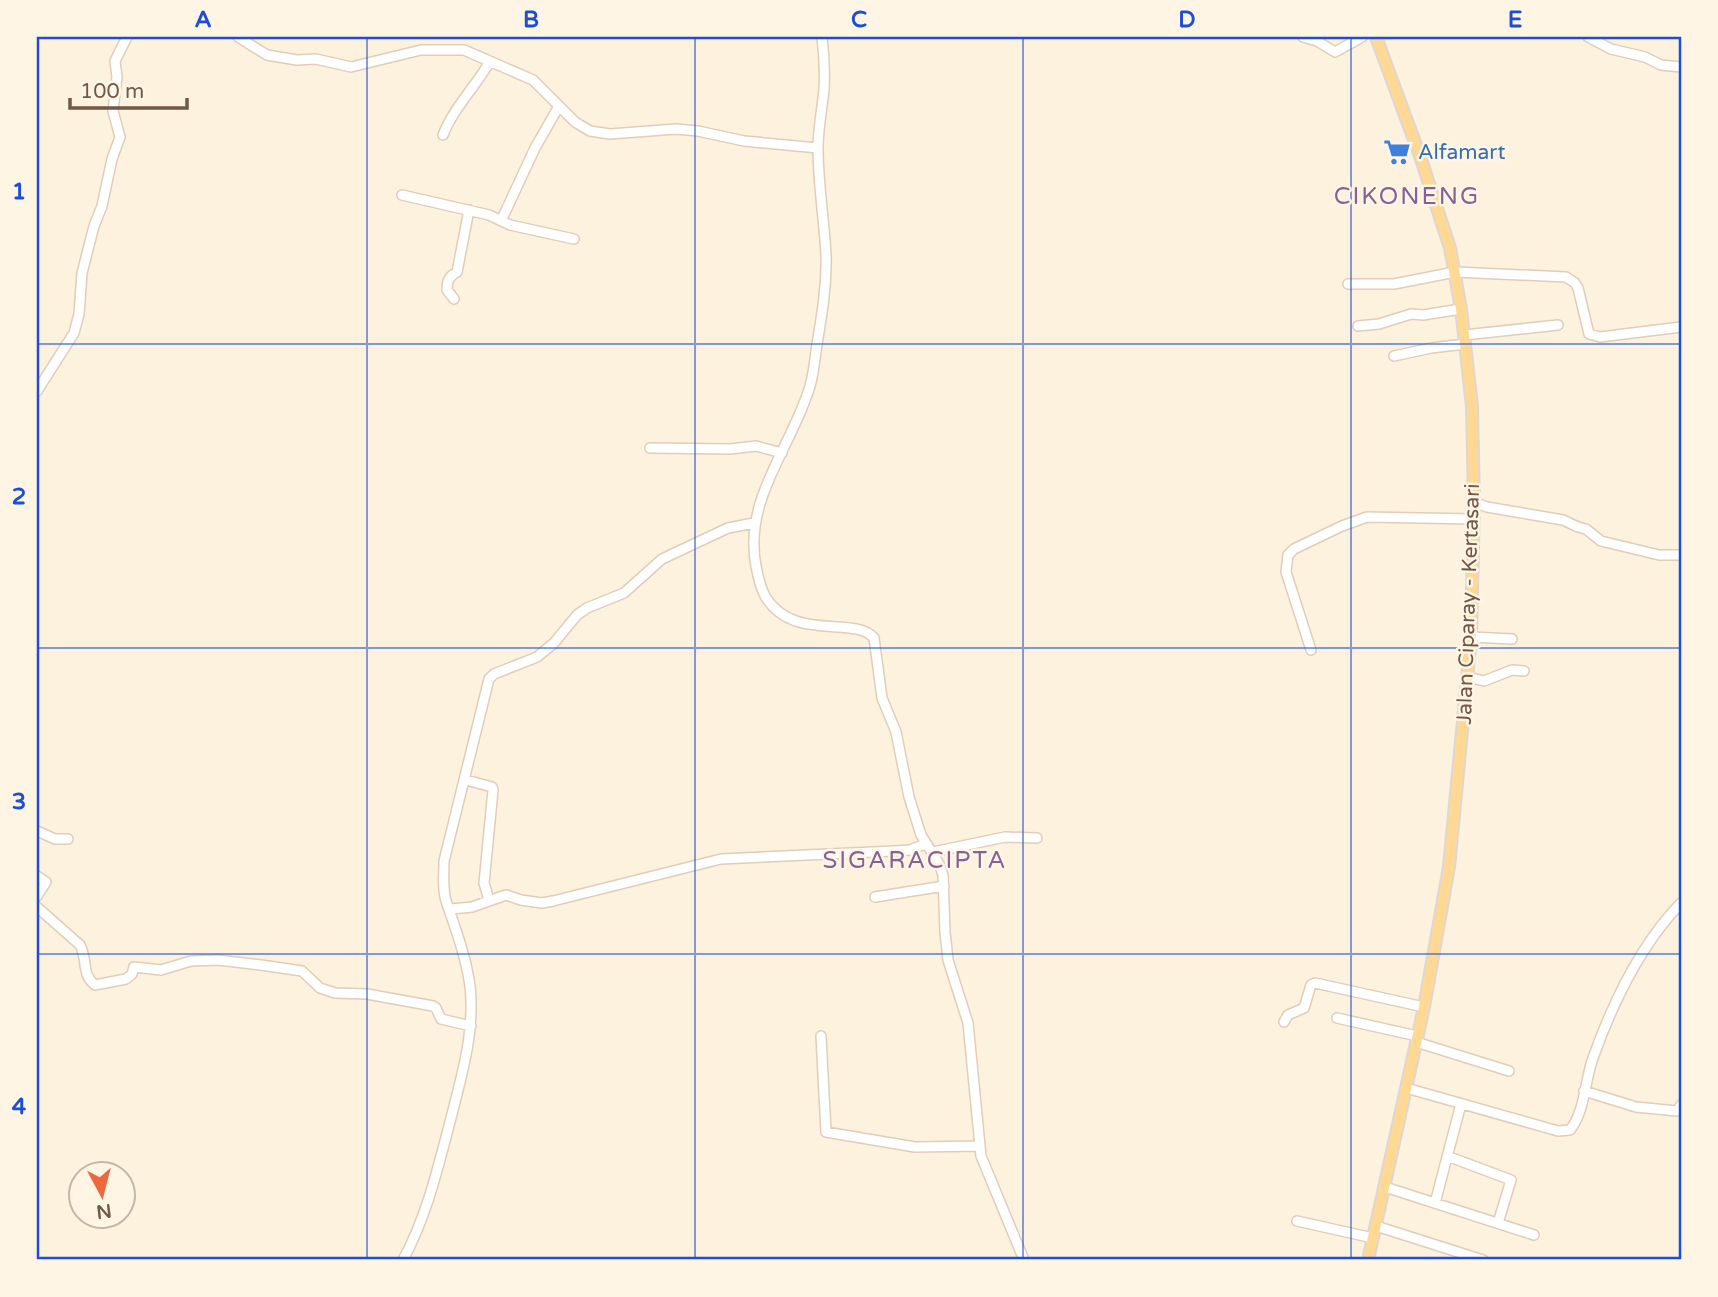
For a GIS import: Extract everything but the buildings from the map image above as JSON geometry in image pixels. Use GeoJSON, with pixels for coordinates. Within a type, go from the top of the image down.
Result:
{"type":"FeatureCollection","features":[{"type":"Feature","properties":{"kind":"main road","name":"Jalan Ciparay - Kertasari"},"geometry":{"type":"LineString","coordinates":[[1368,1260],[1424,1007],[1449,867],[1472,637],[1474,502],[1472,406],[1455,272],[1443,223],[1376,37]]}},
{"type":"Feature","properties":{"kind":"street"},"geometry":{"type":"LineString","coordinates":[[37,391],[74,333],[79,314],[82,272],[94,226],[103,206],[112,159],[120,137],[113,111],[117,77],[115,61],[127,37]]}},
{"type":"Feature","properties":{"kind":"street"},"geometry":{"type":"LineString","coordinates":[[238,37],[267,55],[297,60],[316,59],[339,66],[363,65],[401,54],[440,48],[464,50],[533,80],[575,122],[590,131],[610,134],[676,129],[744,141],[818,148]]}},
{"type":"Feature","properties":{"kind":"street"},"geometry":{"type":"LineString","coordinates":[[822,37],[824,86],[818,148],[826,277],[821,323],[811,382],[803,410],[766,486],[754,523],[752,538],[759,583],[772,607],[800,622],[863,630],[874,638],[882,698],[896,733],[909,797],[925,844],[939,864],[944,886],[948,960],[968,1023],[984,1167],[1024,1260]]}},
{"type":"Feature","properties":{"kind":"street"},"geometry":{"type":"LineString","coordinates":[[1303,37],[1317,41],[1335,52],[1362,37]]}},
{"type":"Feature","properties":{"kind":"street"},"geometry":{"type":"LineString","coordinates":[[1588,37],[1611,49],[1645,57],[1661,65],[1681,67]]}},
{"type":"Feature","properties":{"kind":"street"},"geometry":{"type":"LineString","coordinates":[[443,135],[447,123],[479,81],[489,63]]}},
{"type":"Feature","properties":{"kind":"street"},"geometry":{"type":"LineString","coordinates":[[501,221],[535,148],[559,106]]}},
{"type":"Feature","properties":{"kind":"street"},"geometry":{"type":"LineString","coordinates":[[402,195],[469,210],[510,225],[574,239]]}},
{"type":"Feature","properties":{"kind":"street"},"geometry":{"type":"LineString","coordinates":[[454,299],[447,290],[447,283],[449,277],[457,272],[469,210]]}},
{"type":"Feature","properties":{"kind":"street"},"geometry":{"type":"LineString","coordinates":[[1348,284],[1394,284],[1455,272],[1547,275],[1571,279],[1578,288],[1587,330],[1594,336],[1681,327]]}},
{"type":"Feature","properties":{"kind":"street"},"geometry":{"type":"LineString","coordinates":[[1358,326],[1377,324],[1411,314],[1423,315],[1461,309]]}},
{"type":"Feature","properties":{"kind":"street"},"geometry":{"type":"LineString","coordinates":[[1394,356],[1465,340],[1558,325]]}},
{"type":"Feature","properties":{"kind":"street"},"geometry":{"type":"LineString","coordinates":[[650,449],[730,449],[756,446],[782,453]]}},
{"type":"Feature","properties":{"kind":"street"},"geometry":{"type":"LineString","coordinates":[[1474,502],[1487,507],[1563,520],[1586,528],[1601,541],[1659,555],[1681,555]]}},
{"type":"Feature","properties":{"kind":"street"},"geometry":{"type":"LineString","coordinates":[[1311,650],[1286,572],[1288,555],[1294,549],[1367,517],[1473,519]]}},
{"type":"Feature","properties":{"kind":"street"},"geometry":{"type":"LineString","coordinates":[[402,1260],[417,1234],[435,1178],[460,1081],[473,1016],[469,982],[451,909],[447,905],[444,861],[491,677],[537,657],[554,643],[578,615],[587,608],[624,593],[662,559],[728,528],[754,523]]}},
{"type":"Feature","properties":{"kind":"street"},"geometry":{"type":"LineString","coordinates":[[1472,637],[1512,639]]}},
{"type":"Feature","properties":{"kind":"street"},"geometry":{"type":"LineString","coordinates":[[1468,677],[1484,681],[1513,670],[1524,671]]}},
{"type":"Feature","properties":{"kind":"street"},"geometry":{"type":"LineString","coordinates":[[466,780],[492,787],[493,790],[484,883],[489,900]]}},
{"type":"Feature","properties":{"kind":"street"},"geometry":{"type":"LineString","coordinates":[[37,831],[55,839],[68,839]]}},
{"type":"Feature","properties":{"kind":"street"},"geometry":{"type":"LineString","coordinates":[[933,852],[1005,837],[1037,838]]}},
{"type":"Feature","properties":{"kind":"street"},"geometry":{"type":"LineString","coordinates":[[451,909],[472,907],[510,895],[521,900],[542,903],[553,901],[721,859],[910,850],[925,844]]}},
{"type":"Feature","properties":{"kind":"street"},"geometry":{"type":"LineString","coordinates":[[37,876],[46,882],[37,904],[80,946],[84,954],[86,975],[95,985],[126,979],[132,974],[134,967],[161,970],[191,961],[218,960],[302,971],[320,988],[335,993],[367,994],[433,1006],[441,1019],[471,1026]]}},
{"type":"Feature","properties":{"kind":"street"},"geometry":{"type":"LineString","coordinates":[[875,897],[944,886]]}},
{"type":"Feature","properties":{"kind":"street"},"geometry":{"type":"LineString","coordinates":[[1406,1088],[1563,1132],[1573,1127],[1593,1057],[1639,957],[1663,921],[1681,903]]}},
{"type":"Feature","properties":{"kind":"street"},"geometry":{"type":"LineString","coordinates":[[1284,1022],[1288,1016],[1304,1008],[1311,985],[1315,983],[1424,1007]]}},
{"type":"Feature","properties":{"kind":"street"},"geometry":{"type":"LineString","coordinates":[[1337,1018],[1417,1039],[1508,1071]]}},
{"type":"Feature","properties":{"kind":"street"},"geometry":{"type":"LineString","coordinates":[[821,1036],[827,1132],[915,1147],[980,1146]]}},
{"type":"Feature","properties":{"kind":"street"},"geometry":{"type":"LineString","coordinates":[[1584,1091],[1636,1107],[1677,1111],[1681,1105]]}},
{"type":"Feature","properties":{"kind":"street"},"geometry":{"type":"LineString","coordinates":[[1435,1203],[1461,1104]]}},
{"type":"Feature","properties":{"kind":"street"},"geometry":{"type":"LineString","coordinates":[[1447,1156],[1511,1180],[1498,1223]]}},
{"type":"Feature","properties":{"kind":"street"},"geometry":{"type":"LineString","coordinates":[[1385,1187],[1534,1235]]}},
{"type":"Feature","properties":{"kind":"street"},"geometry":{"type":"LineString","coordinates":[[1297,1221],[1375,1232],[1483,1260]]}},
{"type":"Feature","properties":{"kind":"place","name":"Alfamart"},"geometry":{"type":"Point","coordinates":[1397,152]}},
{"type":"Feature","properties":{"kind":"district","name":"CIKONENG"},"geometry":{"type":"Point","coordinates":[1407,196]}},
{"type":"Feature","properties":{"kind":"district","name":"SIGARACIPTA"},"geometry":{"type":"Point","coordinates":[915,860]}}]}
